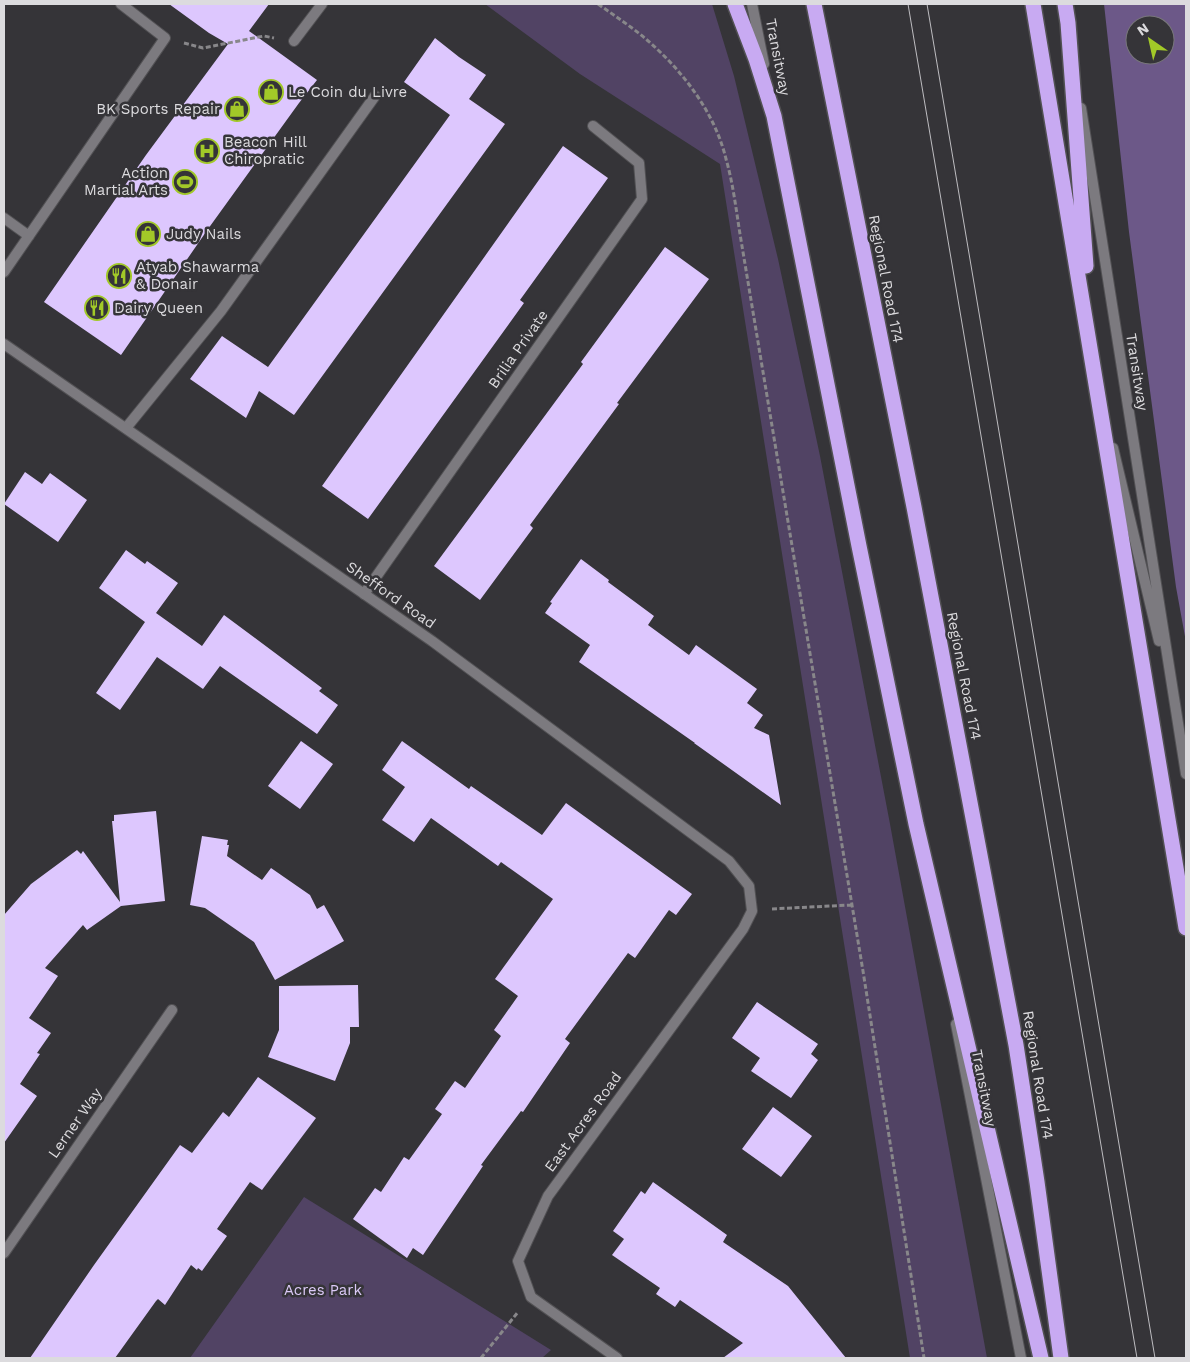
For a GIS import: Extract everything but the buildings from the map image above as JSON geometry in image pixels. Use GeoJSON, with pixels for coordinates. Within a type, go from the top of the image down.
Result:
{"type":"FeatureCollection","features":[{"type":"Feature","properties":{"kind":"highway"},"geometry":{"type":"LineString","coordinates":[[735,4],[756,59],[774,116],[916,824],[1041,1358]]}},
{"type":"Feature","properties":{"kind":"highway","name":"Regional Road 174"},"geometry":{"type":"LineString","coordinates":[[814,4],[910,488],[1016,1045],[1061,1358]]}},
{"type":"Feature","properties":{"kind":"highway"},"geometry":{"type":"LineString","coordinates":[[1033,4],[1186,928]]}},
{"type":"Feature","properties":{"kind":"highway"},"geometry":{"type":"LineString","coordinates":[[1065,4],[1068,23],[1093,363]]}},
{"type":"Feature","properties":{"kind":"street"},"geometry":{"type":"LineString","coordinates":[[4,272],[165,38],[121,4]]}},
{"type":"Feature","properties":{"kind":"street"},"geometry":{"type":"LineString","coordinates":[[294,41],[322,4]]}},
{"type":"Feature","properties":{"kind":"street","name":"Transitway"},"geometry":{"type":"LineString","coordinates":[[752,4],[774,116]]}},
{"type":"Feature","properties":{"kind":"street","name":"Transitway"},"geometry":{"type":"LineString","coordinates":[[1068,23],[1186,774]]}},
{"type":"Feature","properties":{"kind":"street"},"geometry":{"type":"LineString","coordinates":[[126,428],[221,310],[375,96]]}},
{"type":"Feature","properties":{"kind":"street","name":"Brilia Private"},"geometry":{"type":"LineString","coordinates":[[364,594],[642,199],[639,163],[593,126]]}},
{"type":"Feature","properties":{"kind":"street"},"geometry":{"type":"LineString","coordinates":[[4,218],[29,236]]}},
{"type":"Feature","properties":{"kind":"street","name":"Shefford Road"},"geometry":{"type":"LineString","coordinates":[[4,344],[432,641],[729,861],[749,886],[752,911]]}},
{"type":"Feature","properties":{"kind":"street","name":"Transitway"},"geometry":{"type":"LineString","coordinates":[[1093,363],[1178,724]]}},
{"type":"Feature","properties":{"kind":"street","name":"Transitway"},"geometry":{"type":"LineString","coordinates":[[916,824],[1021,1358]]}},
{"type":"Feature","properties":{"kind":"street","name":"East Acres Road"},"geometry":{"type":"LineString","coordinates":[[531,1297],[518,1261],[548,1196],[743,929],[752,911]]}},
{"type":"Feature","properties":{"kind":"street","name":"Lerner Way"},"geometry":{"type":"LineString","coordinates":[[4,1253],[172,1010]]}},
{"type":"Feature","properties":{"kind":"street"},"geometry":{"type":"LineString","coordinates":[[531,1297],[617,1358]]}},
{"type":"Feature","properties":{"kind":"path"},"geometry":{"type":"LineString","coordinates":[[598,4],[648,40],[684,78],[697,95],[711,119],[726,158],[852,904],[924,1358]]}},
{"type":"Feature","properties":{"kind":"path"},"geometry":{"type":"LineString","coordinates":[[165,38],[203,48],[264,36],[294,41]]}},
{"type":"Feature","properties":{"kind":"path"},"geometry":{"type":"LineString","coordinates":[[752,911],[852,904]]}},
{"type":"Feature","properties":{"kind":"path"},"geometry":{"type":"LineString","coordinates":[[481,1358],[531,1297]]}},
{"type":"Feature","properties":{"kind":"green space"},"geometry":{"type":"Polygon","coordinates":[[[485,4],[712,4],[734,76],[778,259],[820,456],[890,824],[987,1358],[910,1358],[720,164],[580,74],[485,4]]]}},
{"type":"Feature","properties":{"kind":"green space","name":"Acres Park"},"geometry":{"type":"Polygon","coordinates":[[[304,1197],[551,1350],[542,1358],[190,1358],[304,1197]]]}},
{"type":"Feature","properties":{"kind":"shaded area"},"geometry":{"type":"Polygon","coordinates":[[[1104,4],[1186,4],[1186,642],[1176,587],[1129,232],[1104,4]]]}},
{"type":"Feature","properties":{"kind":"tram line"},"geometry":{"type":"LineString","coordinates":[[908,4],[1137,1358]]}},
{"type":"Feature","properties":{"kind":"tram line"},"geometry":{"type":"LineString","coordinates":[[927,4],[1155,1358]]}},
{"type":"Feature","properties":{"kind":"place","name":"Le Coin du Livre"},"geometry":{"type":"Point","coordinates":[271,92]}},
{"type":"Feature","properties":{"kind":"place","name":"BK Sports Repair"},"geometry":{"type":"Point","coordinates":[237,109]}},
{"type":"Feature","properties":{"kind":"place","name":"Beacon Hill Chiropratic"},"geometry":{"type":"Point","coordinates":[207,151]}},
{"type":"Feature","properties":{"kind":"place","name":"Action Martial Arts"},"geometry":{"type":"Point","coordinates":[185,182]}},
{"type":"Feature","properties":{"kind":"place","name":"Judy Nails"},"geometry":{"type":"Point","coordinates":[148,234]}},
{"type":"Feature","properties":{"kind":"place","name":"Atyab Shawarma & Donair"},"geometry":{"type":"Point","coordinates":[119,276]}},
{"type":"Feature","properties":{"kind":"place","name":"Dairy Queen"},"geometry":{"type":"Point","coordinates":[97,308]}}]}
